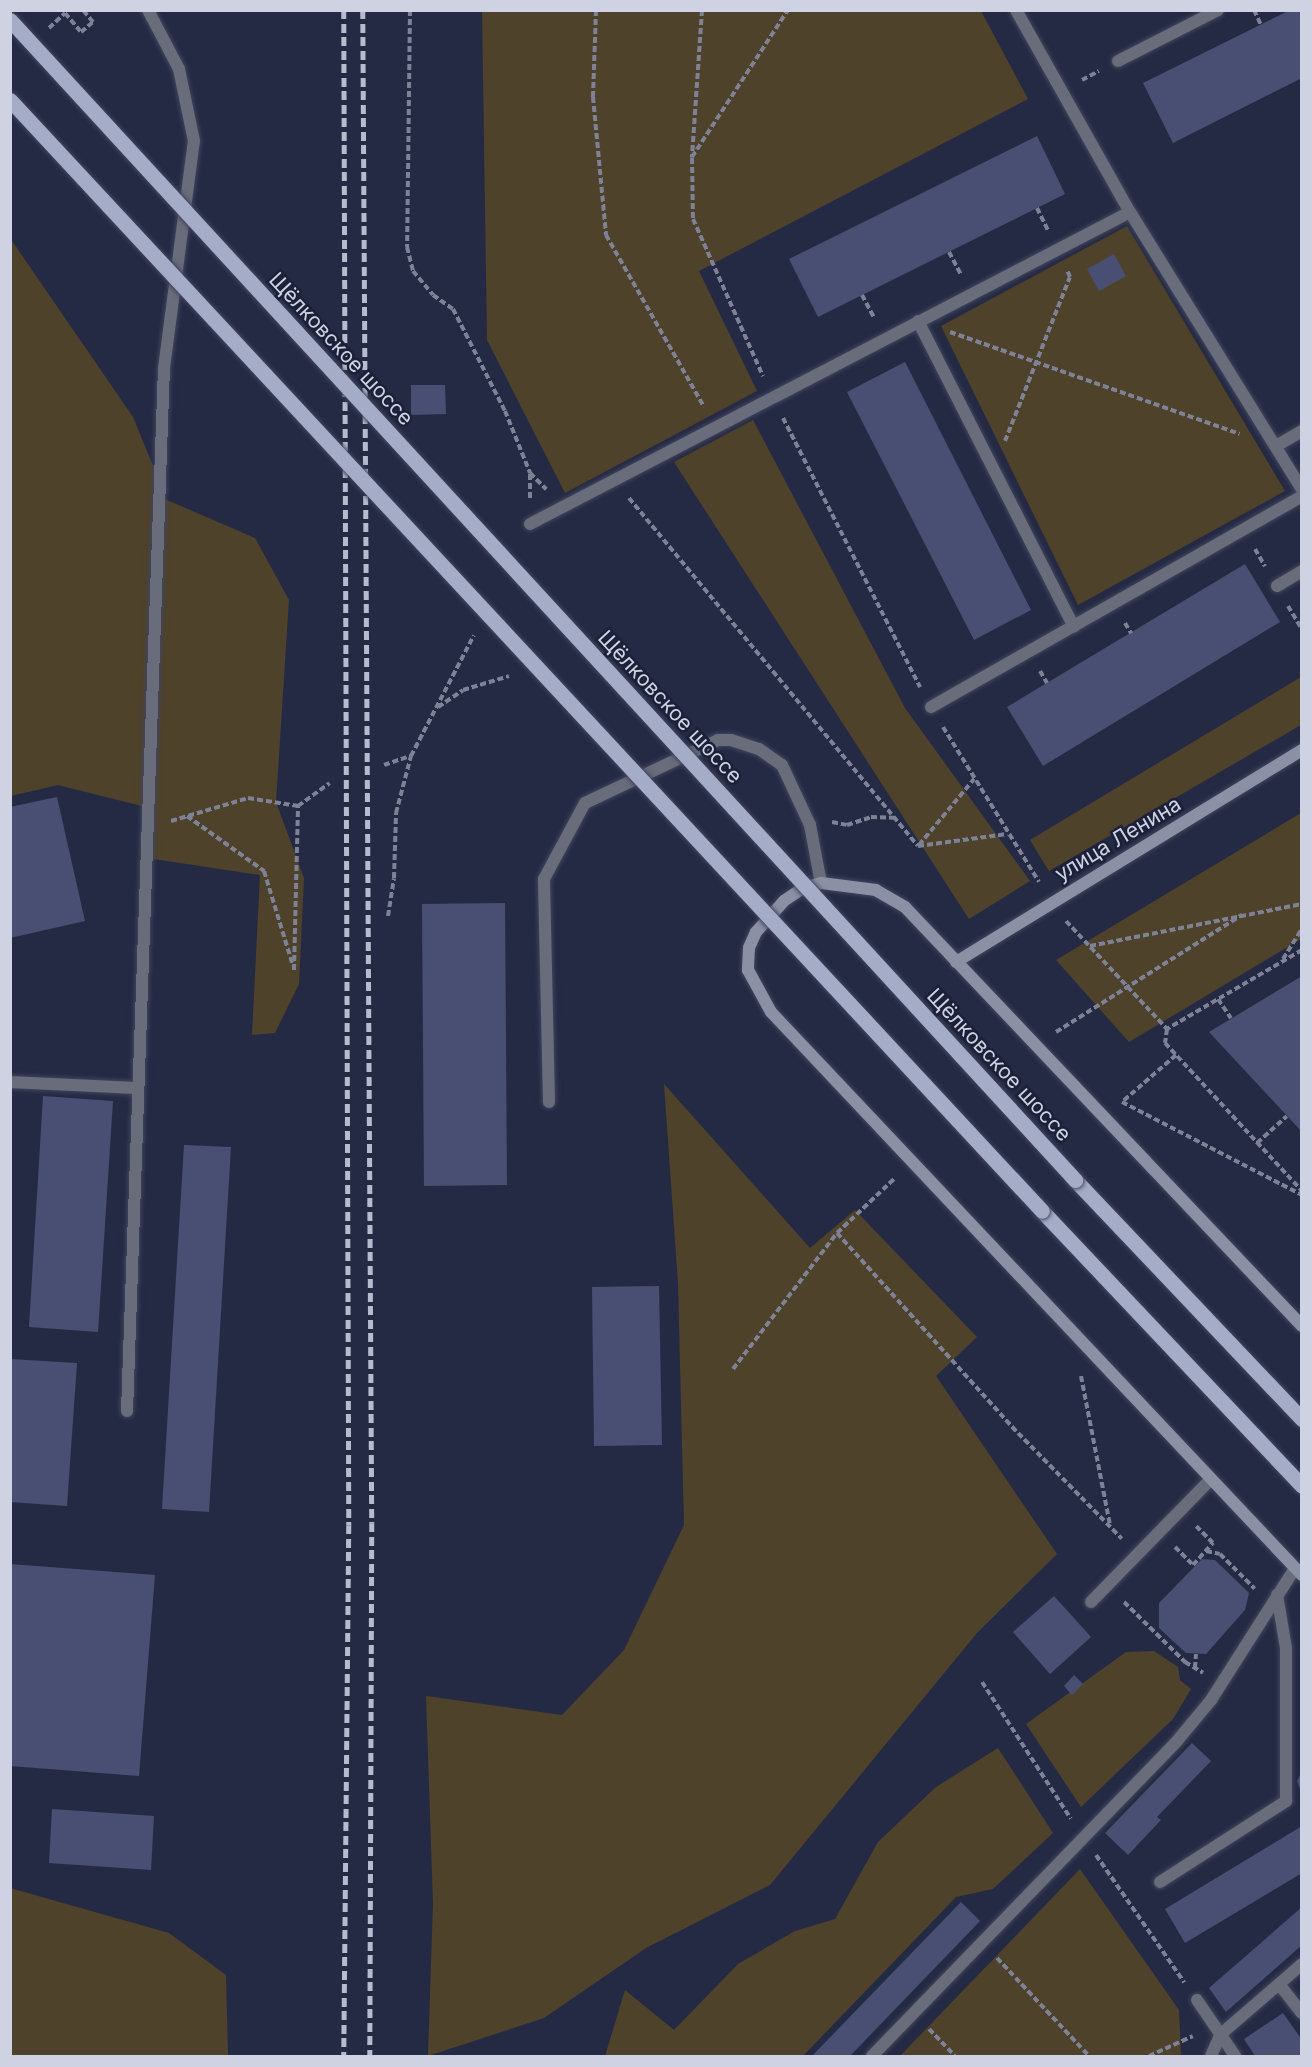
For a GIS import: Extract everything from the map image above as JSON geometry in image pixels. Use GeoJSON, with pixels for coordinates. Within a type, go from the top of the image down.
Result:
{"type":"FeatureCollection","features":[{"type":"Feature","properties":{"kind":"main road","name":"Щёлковское шоссе"},"geometry":{"type":"LineString","coordinates":[[10,20],[1075,1180],[1302,1419]]}},
{"type":"Feature","properties":{"kind":"main road"},"geometry":{"type":"LineString","coordinates":[[10,100],[1042,1211],[1302,1486]]}},
{"type":"Feature","properties":{"kind":"street"},"geometry":{"type":"LineString","coordinates":[[127,1411],[136,1088],[164,368],[194,141],[179,69],[148,10]]}},
{"type":"Feature","properties":{"kind":"street"},"geometry":{"type":"LineString","coordinates":[[1016,10],[1130,212],[1302,489]]}},
{"type":"Feature","properties":{"kind":"street"},"geometry":{"type":"LineString","coordinates":[[1118,61],[1218,10]]}},
{"type":"Feature","properties":{"kind":"street"},"geometry":{"type":"LineString","coordinates":[[530,524],[772,395],[1130,212]]}},
{"type":"Feature","properties":{"kind":"street"},"geometry":{"type":"LineString","coordinates":[[918,321],[1074,627]]}},
{"type":"Feature","properties":{"kind":"street"},"geometry":{"type":"LineString","coordinates":[[1275,446],[1302,431]]}},
{"type":"Feature","properties":{"kind":"street"},"geometry":{"type":"LineString","coordinates":[[931,707],[1302,496]]}},
{"type":"Feature","properties":{"kind":"street"},"geometry":{"type":"LineString","coordinates":[[1277,586],[1302,571]]}},
{"type":"Feature","properties":{"kind":"street"},"geometry":{"type":"LineString","coordinates":[[549,1102],[544,879],[585,803],[718,740],[731,740],[759,750],[782,765],[810,825],[821,883]]}},
{"type":"Feature","properties":{"kind":"street","name":"улица Ленина"},"geometry":{"type":"LineString","coordinates":[[956,962],[1302,750]]}},
{"type":"Feature","properties":{"kind":"street"},"geometry":{"type":"LineString","coordinates":[[872,2056],[1148,1773],[1221,1684],[1277,1595],[1298,1572],[910,1164],[771,1012],[756,990],[748,970],[749,948],[756,932],[784,902],[803,888],[821,883],[876,890],[905,907],[1302,1326]]}},
{"type":"Feature","properties":{"kind":"street"},"geometry":{"type":"LineString","coordinates":[[10,1082],[136,1088]]}},
{"type":"Feature","properties":{"kind":"street"},"geometry":{"type":"LineString","coordinates":[[1091,1602],[1210,1480]]}},
{"type":"Feature","properties":{"kind":"street"},"geometry":{"type":"LineString","coordinates":[[1160,1881],[1286,1801],[1286,1648],[1277,1595]]}},
{"type":"Feature","properties":{"kind":"street"},"geometry":{"type":"LineString","coordinates":[[1211,2056],[1221,2034],[1302,1964]]}},
{"type":"Feature","properties":{"kind":"street"},"geometry":{"type":"LineString","coordinates":[[1279,1983],[1302,2013]]}},
{"type":"Feature","properties":{"kind":"street"},"geometry":{"type":"LineString","coordinates":[[1197,2000],[1235,2056]]}},
{"type":"Feature","properties":{"kind":"path"},"geometry":{"type":"LineString","coordinates":[[48,29],[65,14],[81,32],[93,22],[83,10]]}},
{"type":"Feature","properties":{"kind":"path"},"geometry":{"type":"LineString","coordinates":[[410,10],[407,247],[413,271],[433,295],[453,309],[505,411],[530,473],[530,524]]}},
{"type":"Feature","properties":{"kind":"path"},"geometry":{"type":"LineString","coordinates":[[596,10],[593,97],[606,235],[715,426]]}},
{"type":"Feature","properties":{"kind":"path"},"geometry":{"type":"LineString","coordinates":[[702,10],[692,158],[693,219],[772,395],[931,707],[1007,834],[1039,882]]}},
{"type":"Feature","properties":{"kind":"path"},"geometry":{"type":"LineString","coordinates":[[692,158],[788,10]]}},
{"type":"Feature","properties":{"kind":"path"},"geometry":{"type":"LineString","coordinates":[[1254,10],[1261,25]]}},
{"type":"Feature","properties":{"kind":"path"},"geometry":{"type":"LineString","coordinates":[[1061,91],[1118,61]]}},
{"type":"Feature","properties":{"kind":"path"},"geometry":{"type":"LineString","coordinates":[[994,469],[1070,277],[1057,249]]}},
{"type":"Feature","properties":{"kind":"path"},"geometry":{"type":"LineString","coordinates":[[918,321],[1275,446]]}},
{"type":"Feature","properties":{"kind":"path"},"geometry":{"type":"LineString","coordinates":[[530,473],[563,507]]}},
{"type":"Feature","properties":{"kind":"path"},"geometry":{"type":"LineString","coordinates":[[614,480],[918,846]]}},
{"type":"Feature","properties":{"kind":"path"},"geometry":{"type":"LineString","coordinates":[[1293,615],[1302,629]]}},
{"type":"Feature","properties":{"kind":"path"},"geometry":{"type":"LineString","coordinates":[[388,916],[394,878],[396,813],[411,756],[475,633]]}},
{"type":"Feature","properties":{"kind":"path"},"geometry":{"type":"LineString","coordinates":[[384,765],[411,756]]}},
{"type":"Feature","properties":{"kind":"path"},"geometry":{"type":"LineString","coordinates":[[918,846],[974,779]]}},
{"type":"Feature","properties":{"kind":"path"},"geometry":{"type":"LineString","coordinates":[[146,828],[248,798],[298,806],[330,783]]}},
{"type":"Feature","properties":{"kind":"path"},"geometry":{"type":"LineString","coordinates":[[187,816],[264,871],[294,970],[298,806]]}},
{"type":"Feature","properties":{"kind":"path"},"geometry":{"type":"LineString","coordinates":[[825,821],[848,825],[871,818],[895,818]]}},
{"type":"Feature","properties":{"kind":"path"},"geometry":{"type":"LineString","coordinates":[[918,846],[1007,834]]}},
{"type":"Feature","properties":{"kind":"path"},"geometry":{"type":"LineString","coordinates":[[1090,946],[1302,904]]}},
{"type":"Feature","properties":{"kind":"path"},"geometry":{"type":"LineString","coordinates":[[1056,1033],[1242,915]]}},
{"type":"Feature","properties":{"kind":"path"},"geometry":{"type":"LineString","coordinates":[[1066,921],[1167,1029]]}},
{"type":"Feature","properties":{"kind":"path"},"geometry":{"type":"LineString","coordinates":[[1283,961],[1302,929]]}},
{"type":"Feature","properties":{"kind":"path"},"geometry":{"type":"LineString","coordinates":[[1167,1029],[1302,950]]}},
{"type":"Feature","properties":{"kind":"path"},"geometry":{"type":"LineString","coordinates":[[1218,999],[1231,1018]]}},
{"type":"Feature","properties":{"kind":"path"},"geometry":{"type":"LineString","coordinates":[[1167,1029],[1165,1043],[1302,1193]]}},
{"type":"Feature","properties":{"kind":"path"},"geometry":{"type":"LineString","coordinates":[[1176,1055],[1122,1102],[1302,1193]]}},
{"type":"Feature","properties":{"kind":"path"},"geometry":{"type":"LineString","coordinates":[[1257,1143],[1287,1116]]}},
{"type":"Feature","properties":{"kind":"path"},"geometry":{"type":"LineString","coordinates":[[733,1369],[837,1233],[895,1178]]}},
{"type":"Feature","properties":{"kind":"path"},"geometry":{"type":"LineString","coordinates":[[837,1233],[1018,1433],[1110,1526],[1080,1372]]}},
{"type":"Feature","properties":{"kind":"path"},"geometry":{"type":"LineString","coordinates":[[1159,1532],[1193,1565],[1210,1547]]}},
{"type":"Feature","properties":{"kind":"path"},"geometry":{"type":"LineString","coordinates":[[1206,1551],[1220,1554],[1256,1587],[1254,1595]]}},
{"type":"Feature","properties":{"kind":"path"},"geometry":{"type":"LineString","coordinates":[[1137,1614],[1195,1668],[1221,1684]]}},
{"type":"Feature","properties":{"kind":"path"},"geometry":{"type":"LineString","coordinates":[[1195,1668],[1196,1654]]}},
{"type":"Feature","properties":{"kind":"path"},"geometry":{"type":"LineString","coordinates":[[983,1942],[1089,2056]]}},
{"type":"Feature","properties":{"kind":"path"},"geometry":{"type":"LineString","coordinates":[[914,2013],[956,2056]]}},
{"type":"Feature","properties":{"kind":"path"},"geometry":{"type":"LineString","coordinates":[[1149,2056],[1195,2035],[1221,2034]]}},
{"type":"Feature","properties":{"kind":"shaded area"},"geometry":{"type":"Polygon","coordinates":[[[482,11],[981,11],[1028,99],[699,271],[757,391],[565,493],[487,340],[482,11]]]}},
{"type":"Feature","properties":{"kind":"shaded area"},"geometry":{"type":"Polygon","coordinates":[[[1127,226],[1285,491],[1078,605],[941,326],[1127,226]]]}},
{"type":"Feature","properties":{"kind":"shaded area"},"geometry":{"type":"Polygon","coordinates":[[[10,238],[133,417],[167,500],[255,538],[289,600],[276,802],[304,878],[299,984],[275,1033],[252,1035],[260,875],[140,857],[142,806],[58,785],[11,796],[10,238]]]}},
{"type":"Feature","properties":{"kind":"shaded area"},"geometry":{"type":"Polygon","coordinates":[[[753,420],[905,708],[1030,881],[969,919],[674,462],[753,420]]]}},
{"type":"Feature","properties":{"kind":"shaded area"},"geometry":{"type":"Polygon","coordinates":[[[1301,677],[1301,725],[1049,871],[1030,840],[1301,677]]]}},
{"type":"Feature","properties":{"kind":"shaded area"},"geometry":{"type":"Polygon","coordinates":[[[1301,813],[1301,939],[1129,1042],[1056,960],[1301,813]]]}},
{"type":"Feature","properties":{"kind":"shaded area"},"geometry":{"type":"Polygon","coordinates":[[[664,1084],[810,1248],[855,1210],[977,1337],[936,1376],[1057,1554],[977,1633],[770,1885],[646,1948],[544,2018],[428,2056],[433,1903],[426,1696],[562,1715],[624,1650],[684,1525],[678,1283],[664,1084]]]}},
{"type":"Feature","properties":{"kind":"shaded area"},"geometry":{"type":"Polygon","coordinates":[[[1154,1651],[1178,1667],[1180,1680],[1191,1689],[1173,1719],[1081,1807],[1026,1724],[1126,1652],[1154,1651]]]}},
{"type":"Feature","properties":{"kind":"shaded area"},"geometry":{"type":"Polygon","coordinates":[[[998,1748],[1053,1833],[993,1889],[956,1897],[803,2056],[605,2056],[625,1990],[674,2030],[738,1964],[795,1931],[835,1919],[878,1842],[936,1787],[998,1748]]]}},
{"type":"Feature","properties":{"kind":"shaded area"},"geometry":{"type":"Polygon","coordinates":[[[1080,1869],[1179,2010],[1181,2056],[900,2056],[1080,1869]]]}},
{"type":"Feature","properties":{"kind":"shaded area"},"geometry":{"type":"Polygon","coordinates":[[[10,1888],[169,1933],[226,1975],[228,2056],[11,2056],[10,1888]]]}},
{"type":"Feature","properties":{"kind":"building"},"geometry":{"type":"Polygon","coordinates":[[[1290,10],[1302,10],[1302,78],[1173,143],[1143,83],[1290,10]]]}},
{"type":"Feature","properties":{"kind":"building"},"geometry":{"type":"Polygon","coordinates":[[[1037,136],[1065,194],[818,317],[789,259],[1037,136]]]}},
{"type":"Feature","properties":{"kind":"building"},"geometry":{"type":"Polygon","coordinates":[[[1114,254],[1126,276],[1099,291],[1087,269],[1114,254]]]}},
{"type":"Feature","properties":{"kind":"building"},"geometry":{"type":"Polygon","coordinates":[[[905,362],[1031,610],[974,640],[847,392],[905,362]]]}},
{"type":"Feature","properties":{"kind":"building"},"geometry":{"type":"Polygon","coordinates":[[[411,385],[445,385],[446,414],[411,415],[411,385]]]}},
{"type":"Feature","properties":{"kind":"building"},"geometry":{"type":"Polygon","coordinates":[[[1245,564],[1280,622],[1043,766],[1007,707],[1245,564]]]}},
{"type":"Feature","properties":{"kind":"building"},"geometry":{"type":"Polygon","coordinates":[[[57,797],[85,921],[10,938],[10,807],[57,797]]]}},
{"type":"Feature","properties":{"kind":"building"},"geometry":{"type":"Polygon","coordinates":[[[505,903],[507,1185],[424,1186],[422,904],[505,903]]]}},
{"type":"Feature","properties":{"kind":"building"},"geometry":{"type":"Polygon","coordinates":[[[1302,976],[1302,1132],[1209,1032],[1302,976]]]}},
{"type":"Feature","properties":{"kind":"building"},"geometry":{"type":"Polygon","coordinates":[[[43,1096],[113,1101],[98,1332],[29,1327],[43,1096]]]}},
{"type":"Feature","properties":{"kind":"building"},"geometry":{"type":"Polygon","coordinates":[[[184,1145],[231,1147],[209,1512],[162,1509],[184,1145]]]}},
{"type":"Feature","properties":{"kind":"building"},"geometry":{"type":"Polygon","coordinates":[[[659,1286],[662,1445],[594,1446],[592,1287],[659,1286]]]}},
{"type":"Feature","properties":{"kind":"building"},"geometry":{"type":"Polygon","coordinates":[[[10,1359],[77,1363],[67,1506],[10,1502],[10,1359]]]}},
{"type":"Feature","properties":{"kind":"building"},"geometry":{"type":"Polygon","coordinates":[[[1202,1559],[1215,1560],[1249,1593],[1245,1610],[1206,1654],[1186,1653],[1159,1628],[1159,1603],[1202,1559]]]}},
{"type":"Feature","properties":{"kind":"building"},"geometry":{"type":"Polygon","coordinates":[[[10,1564],[155,1575],[139,1776],[10,1766],[10,1564]]]}},
{"type":"Feature","properties":{"kind":"building"},"geometry":{"type":"Polygon","coordinates":[[[1054,1596],[1091,1637],[1050,1674],[1013,1632],[1054,1596]]]}},
{"type":"Feature","properties":{"kind":"building"},"geometry":{"type":"Polygon","coordinates":[[[1074,1675],[1083,1684],[1072,1695],[1064,1686],[1074,1675]]]}},
{"type":"Feature","properties":{"kind":"building"},"geometry":{"type":"Polygon","coordinates":[[[1192,1743],[1211,1761],[1157,1817],[1161,1820],[1128,1855],[1105,1833],[1192,1743]]]}},
{"type":"Feature","properties":{"kind":"building"},"geometry":{"type":"Polygon","coordinates":[[[1302,1771],[1302,1792],[1301,1792],[1297,1781],[1302,1771]]]}},
{"type":"Feature","properties":{"kind":"building"},"geometry":{"type":"Polygon","coordinates":[[[52,1809],[154,1816],[151,1870],[49,1863],[52,1809]]]}},
{"type":"Feature","properties":{"kind":"building"},"geometry":{"type":"Polygon","coordinates":[[[1302,1826],[1302,1873],[1185,1943],[1165,1909],[1302,1826]]]}},
{"type":"Feature","properties":{"kind":"building"},"geometry":{"type":"Polygon","coordinates":[[[961,1902],[980,1921],[850,2056],[812,2056],[961,1902]]]}},
{"type":"Feature","properties":{"kind":"building"},"geometry":{"type":"Polygon","coordinates":[[[1302,1907],[1302,1945],[1226,2012],[1209,1988],[1302,1907]]]}},
{"type":"Feature","properties":{"kind":"building"},"geometry":{"type":"Polygon","coordinates":[[[1283,2013],[1302,2040],[1302,2056],[1255,2056],[1244,2039],[1283,2013]]]}},
{"type":"Feature","properties":{"kind":"railway"},"geometry":{"type":"LineString","coordinates":[[344,10],[349,1525],[344,2056]]}},
{"type":"Feature","properties":{"kind":"railway"},"geometry":{"type":"LineString","coordinates":[[363,10],[372,1523],[370,2056]]}}]}
